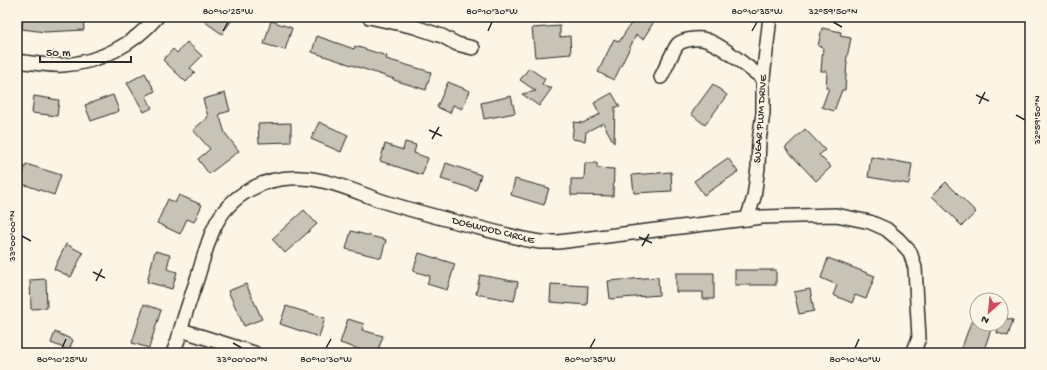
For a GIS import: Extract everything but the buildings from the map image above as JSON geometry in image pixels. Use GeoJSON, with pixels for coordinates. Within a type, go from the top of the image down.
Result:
{"type":"FeatureCollection","features":[{"type":"Feature","properties":{"kind":"street"},"geometry":{"type":"LineString","coordinates":[[17,61],[63,65],[85,62],[125,45],[146,29],[157,17]]}},
{"type":"Feature","properties":{"kind":"street"},"geometry":{"type":"LineString","coordinates":[[369,17],[428,31],[457,44],[473,48]]}},
{"type":"Feature","properties":{"kind":"street","name":"SUGAR PLUM DRIVE"},"geometry":{"type":"LineString","coordinates":[[747,220],[754,197],[758,166],[759,142],[763,113],[763,78],[770,17]]}},
{"type":"Feature","properties":{"kind":"street"},"geometry":{"type":"LineString","coordinates":[[661,77],[677,45],[685,41],[701,38],[723,49],[763,78]]}},
{"type":"Feature","properties":{"kind":"street","name":"DOGWOOD CIRCLE"},"geometry":{"type":"LineString","coordinates":[[173,353],[202,259],[214,228],[223,213],[235,200],[249,190],[265,182],[283,178],[302,178],[318,180],[390,204],[523,239],[540,242],[576,240],[596,236],[614,236],[762,217],[836,214],[870,222],[886,229],[910,252],[915,268],[919,338],[914,353]]}},
{"type":"Feature","properties":{"kind":"street"},"geometry":{"type":"LineString","coordinates":[[181,330],[254,353]]}}]}
